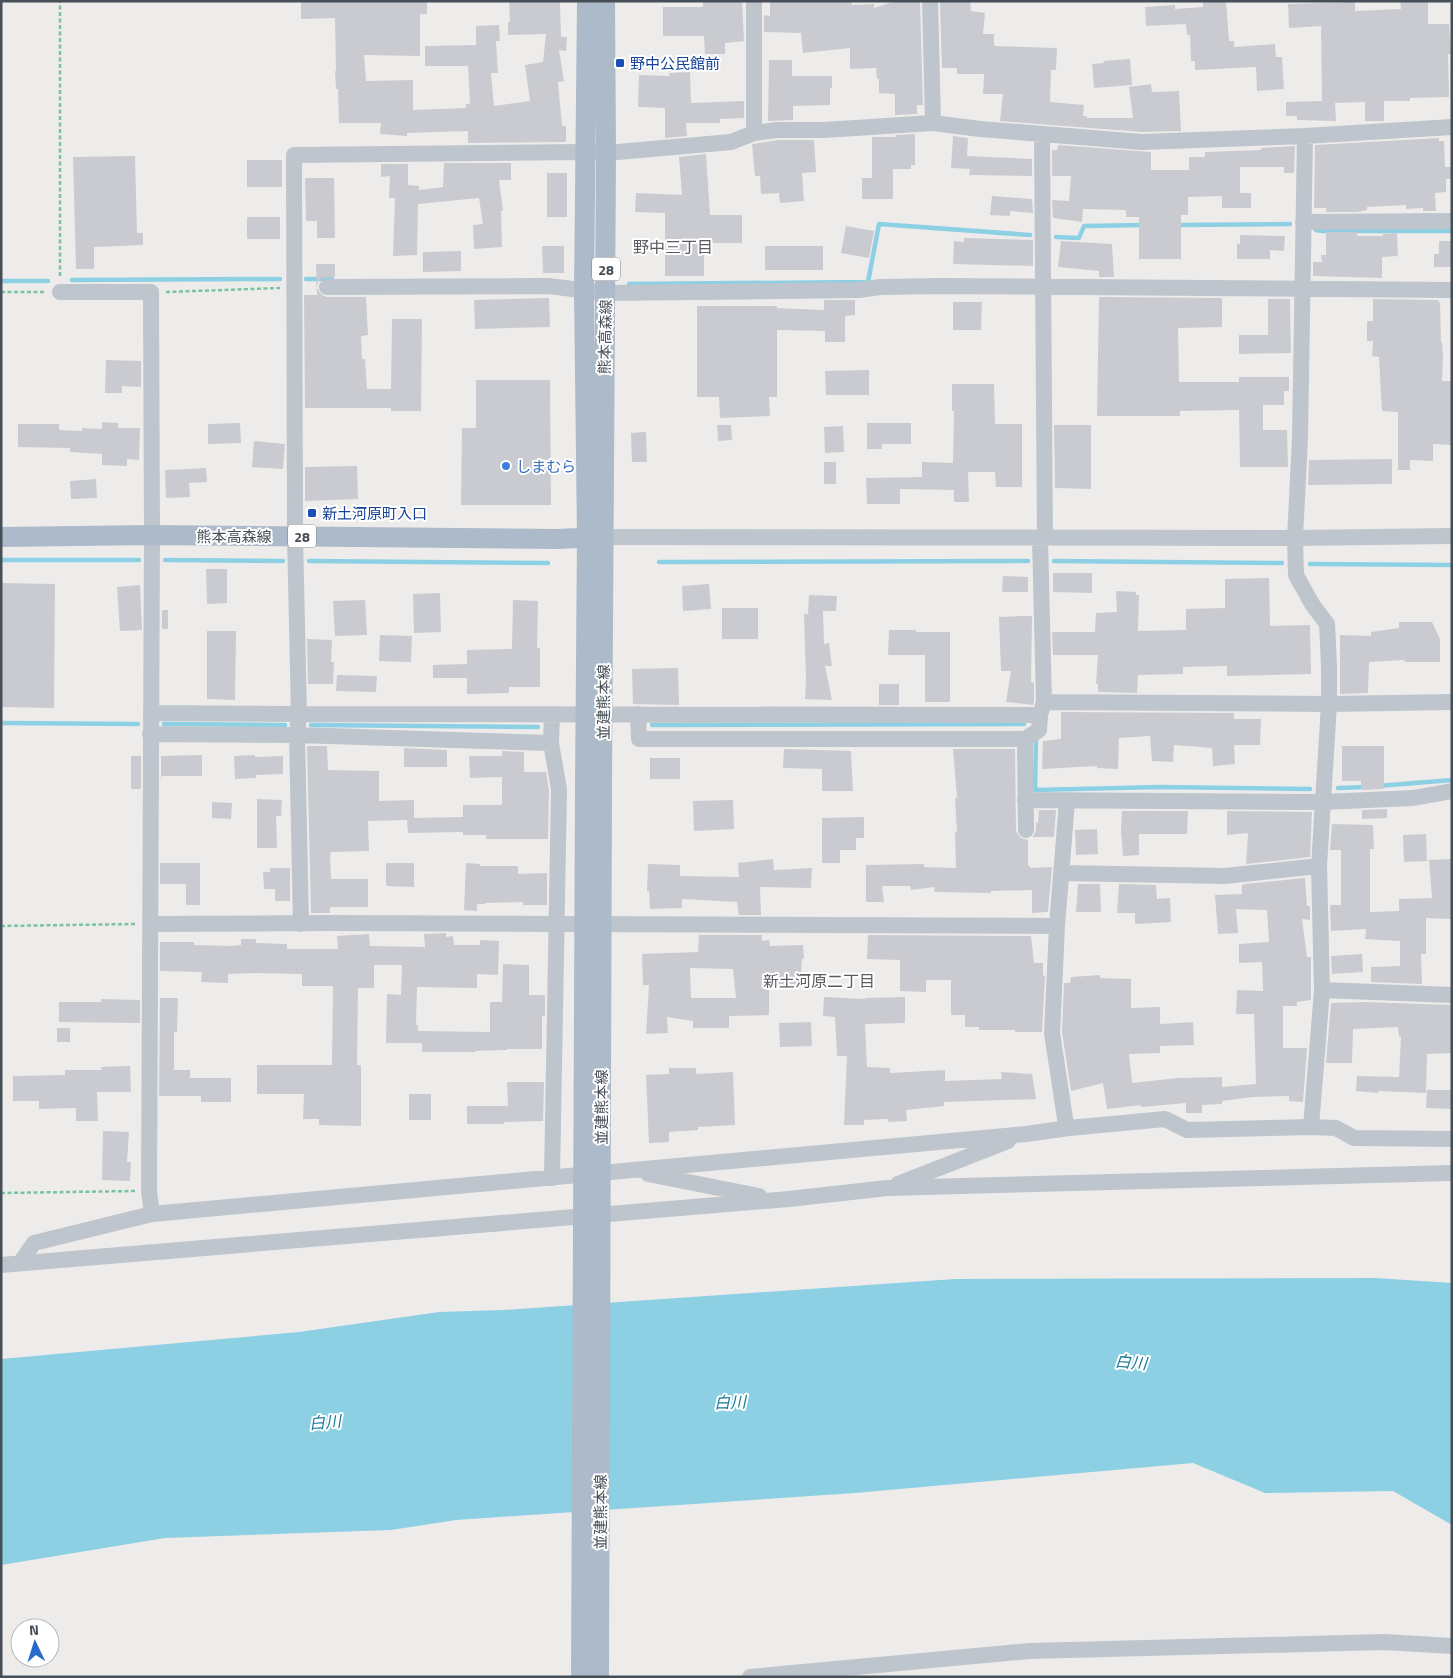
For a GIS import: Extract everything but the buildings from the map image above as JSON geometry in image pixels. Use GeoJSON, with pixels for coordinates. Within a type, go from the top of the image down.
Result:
{"type":"FeatureCollection","features":[{"type":"Feature","properties":{"kind":"main road","name":"熊本高森線"},"geometry":{"type":"LineString","coordinates":[[587,1],[584,291],[595,537]]}},
{"type":"Feature","properties":{"kind":"main road","name":"熊本高森線"},"geometry":{"type":"LineString","coordinates":[[595,537],[606,293],[605,1]]}},
{"type":"Feature","properties":{"kind":"main road","name":"熊本高森線"},"geometry":{"type":"LineString","coordinates":[[1,537],[152,535],[558,539],[595,537]]}},
{"type":"Feature","properties":{"kind":"main road","name":"並建熊本線"},"geometry":{"type":"LineString","coordinates":[[581,1677],[595,714],[595,537]]}},
{"type":"Feature","properties":{"kind":"main road","name":"並建熊本線"},"geometry":{"type":"LineString","coordinates":[[594,786],[599,1677]]}},
{"type":"Feature","properties":{"kind":"street"},"geometry":{"type":"LineString","coordinates":[[754,1],[754,133]]}},
{"type":"Feature","properties":{"kind":"street"},"geometry":{"type":"LineString","coordinates":[[930,1],[933,123]]}},
{"type":"Feature","properties":{"kind":"street"},"geometry":{"type":"LineString","coordinates":[[301,924],[295,536],[294,155],[606,153],[731,142],[754,133],[777,130],[824,130],[933,123],[980,129],[1142,142],[1305,136],[1452,127]]}},
{"type":"Feature","properties":{"kind":"street"},"geometry":{"type":"LineString","coordinates":[[638,714],[638,740],[1025,739],[1039,730],[1042,708],[1043,538],[1044,287],[1042,134]]}},
{"type":"Feature","properties":{"kind":"street"},"geometry":{"type":"LineString","coordinates":[[1305,136],[1300,438],[1295,538],[1296,575],[1312,604],[1327,624],[1329,704],[1319,866],[1322,990],[1311,1127]]}},
{"type":"Feature","properties":{"kind":"street"},"geometry":{"type":"LineString","coordinates":[[1303,222],[1452,221]]}},
{"type":"Feature","properties":{"kind":"street"},"geometry":{"type":"LineString","coordinates":[[327,287],[548,286],[606,293],[859,290],[880,287],[939,286],[1452,290]]}},
{"type":"Feature","properties":{"kind":"street"},"geometry":{"type":"LineString","coordinates":[[60,292],[151,292],[150,1191],[152,1214]]}},
{"type":"Feature","properties":{"kind":"street"},"geometry":{"type":"LineString","coordinates":[[595,537],[1295,538],[1452,536]]}},
{"type":"Feature","properties":{"kind":"street"},"geometry":{"type":"LineString","coordinates":[[151,714],[638,714],[1452,702]]}},
{"type":"Feature","properties":{"kind":"street"},"geometry":{"type":"LineString","coordinates":[[552,714],[551,743],[559,789],[552,1178]]}},
{"type":"Feature","properties":{"kind":"street"},"geometry":{"type":"LineString","coordinates":[[150,734],[297,735],[551,743]]}},
{"type":"Feature","properties":{"kind":"street"},"geometry":{"type":"LineString","coordinates":[[1025,739],[1026,830]]}},
{"type":"Feature","properties":{"kind":"street"},"geometry":{"type":"LineString","coordinates":[[1025,800],[1323,802],[1413,798],[1452,791]]}},
{"type":"Feature","properties":{"kind":"street"},"geometry":{"type":"LineString","coordinates":[[1067,800],[1057,926],[1052,1033],[1068,1128]]}},
{"type":"Feature","properties":{"kind":"street"},"geometry":{"type":"LineString","coordinates":[[1062,873],[1224,876],[1319,866]]}},
{"type":"Feature","properties":{"kind":"street"},"geometry":{"type":"LineString","coordinates":[[150,924],[1057,926]]}},
{"type":"Feature","properties":{"kind":"street"},"geometry":{"type":"LineString","coordinates":[[1322,990],[1452,995]]}},
{"type":"Feature","properties":{"kind":"street"},"geometry":{"type":"LineString","coordinates":[[20,1263],[34,1243],[152,1214],[1026,1134],[1165,1119],[1187,1130],[1311,1127],[1336,1128],[1354,1138],[1452,1139]]}},
{"type":"Feature","properties":{"kind":"street"},"geometry":{"type":"LineString","coordinates":[[887,1188],[1026,1134]]}},
{"type":"Feature","properties":{"kind":"street"},"geometry":{"type":"LineString","coordinates":[[632,1170],[778,1200]]}},
{"type":"Feature","properties":{"kind":"street"},"geometry":{"type":"LineString","coordinates":[[1,1265],[778,1200],[887,1188],[1452,1174]]}},
{"type":"Feature","properties":{"kind":"street"},"geometry":{"type":"LineString","coordinates":[[750,1677],[1029,1651],[1384,1642],[1452,1646]]}},
{"type":"Feature","properties":{"kind":"path"},"geometry":{"type":"LineString","coordinates":[[1,292],[60,292],[60,1]]}},
{"type":"Feature","properties":{"kind":"path"},"geometry":{"type":"LineString","coordinates":[[151,292],[293,288]]}},
{"type":"Feature","properties":{"kind":"path"},"geometry":{"type":"LineString","coordinates":[[1,926],[150,924]]}},
{"type":"Feature","properties":{"kind":"path"},"geometry":{"type":"LineString","coordinates":[[1,1193],[150,1191]]}},
{"type":"Feature","properties":{"kind":"water","name":"白川"},"geometry":{"type":"Polygon","coordinates":[[[1375,1278],[1452,1283],[1452,1525],[1393,1491],[1265,1493],[1193,1463],[855,1493],[456,1520],[391,1530],[165,1538],[1,1565],[1,1359],[299,1332],[439,1312],[503,1310],[955,1279],[1375,1278]]]}},
{"type":"Feature","properties":{"kind":"waterway"},"geometry":{"type":"LineString","coordinates":[[629,284],[868,282],[879,224],[1030,235]]}},
{"type":"Feature","properties":{"kind":"waterway"},"geometry":{"type":"LineString","coordinates":[[1177,225],[1290,224]]}},
{"type":"Feature","properties":{"kind":"waterway"},"geometry":{"type":"LineString","coordinates":[[1056,237],[1079,238],[1084,226],[1144,225]]}},
{"type":"Feature","properties":{"kind":"waterway"},"geometry":{"type":"LineString","coordinates":[[1316,230],[1452,231]]}},
{"type":"Feature","properties":{"kind":"waterway"},"geometry":{"type":"LineString","coordinates":[[72,280],[280,279]]}},
{"type":"Feature","properties":{"kind":"waterway"},"geometry":{"type":"LineString","coordinates":[[306,279],[332,279]]}},
{"type":"Feature","properties":{"kind":"waterway"},"geometry":{"type":"LineString","coordinates":[[1,281],[48,281]]}},
{"type":"Feature","properties":{"kind":"waterway"},"geometry":{"type":"LineString","coordinates":[[1,560],[139,560]]}},
{"type":"Feature","properties":{"kind":"waterway"},"geometry":{"type":"LineString","coordinates":[[165,560],[283,561]]}},
{"type":"Feature","properties":{"kind":"waterway"},"geometry":{"type":"LineString","coordinates":[[309,561],[548,563]]}},
{"type":"Feature","properties":{"kind":"waterway"},"geometry":{"type":"LineString","coordinates":[[659,562],[1028,561]]}},
{"type":"Feature","properties":{"kind":"waterway"},"geometry":{"type":"LineString","coordinates":[[1054,561],[1282,563]]}},
{"type":"Feature","properties":{"kind":"waterway"},"geometry":{"type":"LineString","coordinates":[[1310,564],[1452,565]]}},
{"type":"Feature","properties":{"kind":"waterway"},"geometry":{"type":"LineString","coordinates":[[1,723],[138,724]]}},
{"type":"Feature","properties":{"kind":"waterway"},"geometry":{"type":"LineString","coordinates":[[164,724],[285,725]]}},
{"type":"Feature","properties":{"kind":"waterway"},"geometry":{"type":"LineString","coordinates":[[652,725],[1024,724]]}},
{"type":"Feature","properties":{"kind":"waterway"},"geometry":{"type":"LineString","coordinates":[[311,725],[538,727]]}},
{"type":"Feature","properties":{"kind":"waterway"},"geometry":{"type":"LineString","coordinates":[[1036,738],[1035,790],[1160,787],[1310,789]]}},
{"type":"Feature","properties":{"kind":"waterway"},"geometry":{"type":"LineString","coordinates":[[1378,786],[1452,780]]}},
{"type":"Feature","properties":{"kind":"waterway"},"geometry":{"type":"LineString","coordinates":[[1338,788],[1366,787]]}},
{"type":"Feature","properties":{"kind":"place","name":"野中公民館前"},"geometry":{"type":"Point","coordinates":[620,63]}},
{"type":"Feature","properties":{"kind":"place","name":"しまむら"},"geometry":{"type":"Point","coordinates":[506,466]}},
{"type":"Feature","properties":{"kind":"place","name":"新土河原町入口"},"geometry":{"type":"Point","coordinates":[312,513]}},
{"type":"Feature","properties":{"kind":"district","name":"野中三丁目"},"geometry":{"type":"Point","coordinates":[673,247]}},
{"type":"Feature","properties":{"kind":"district","name":"新土河原二丁目"},"geometry":{"type":"Point","coordinates":[819,981]}}]}
